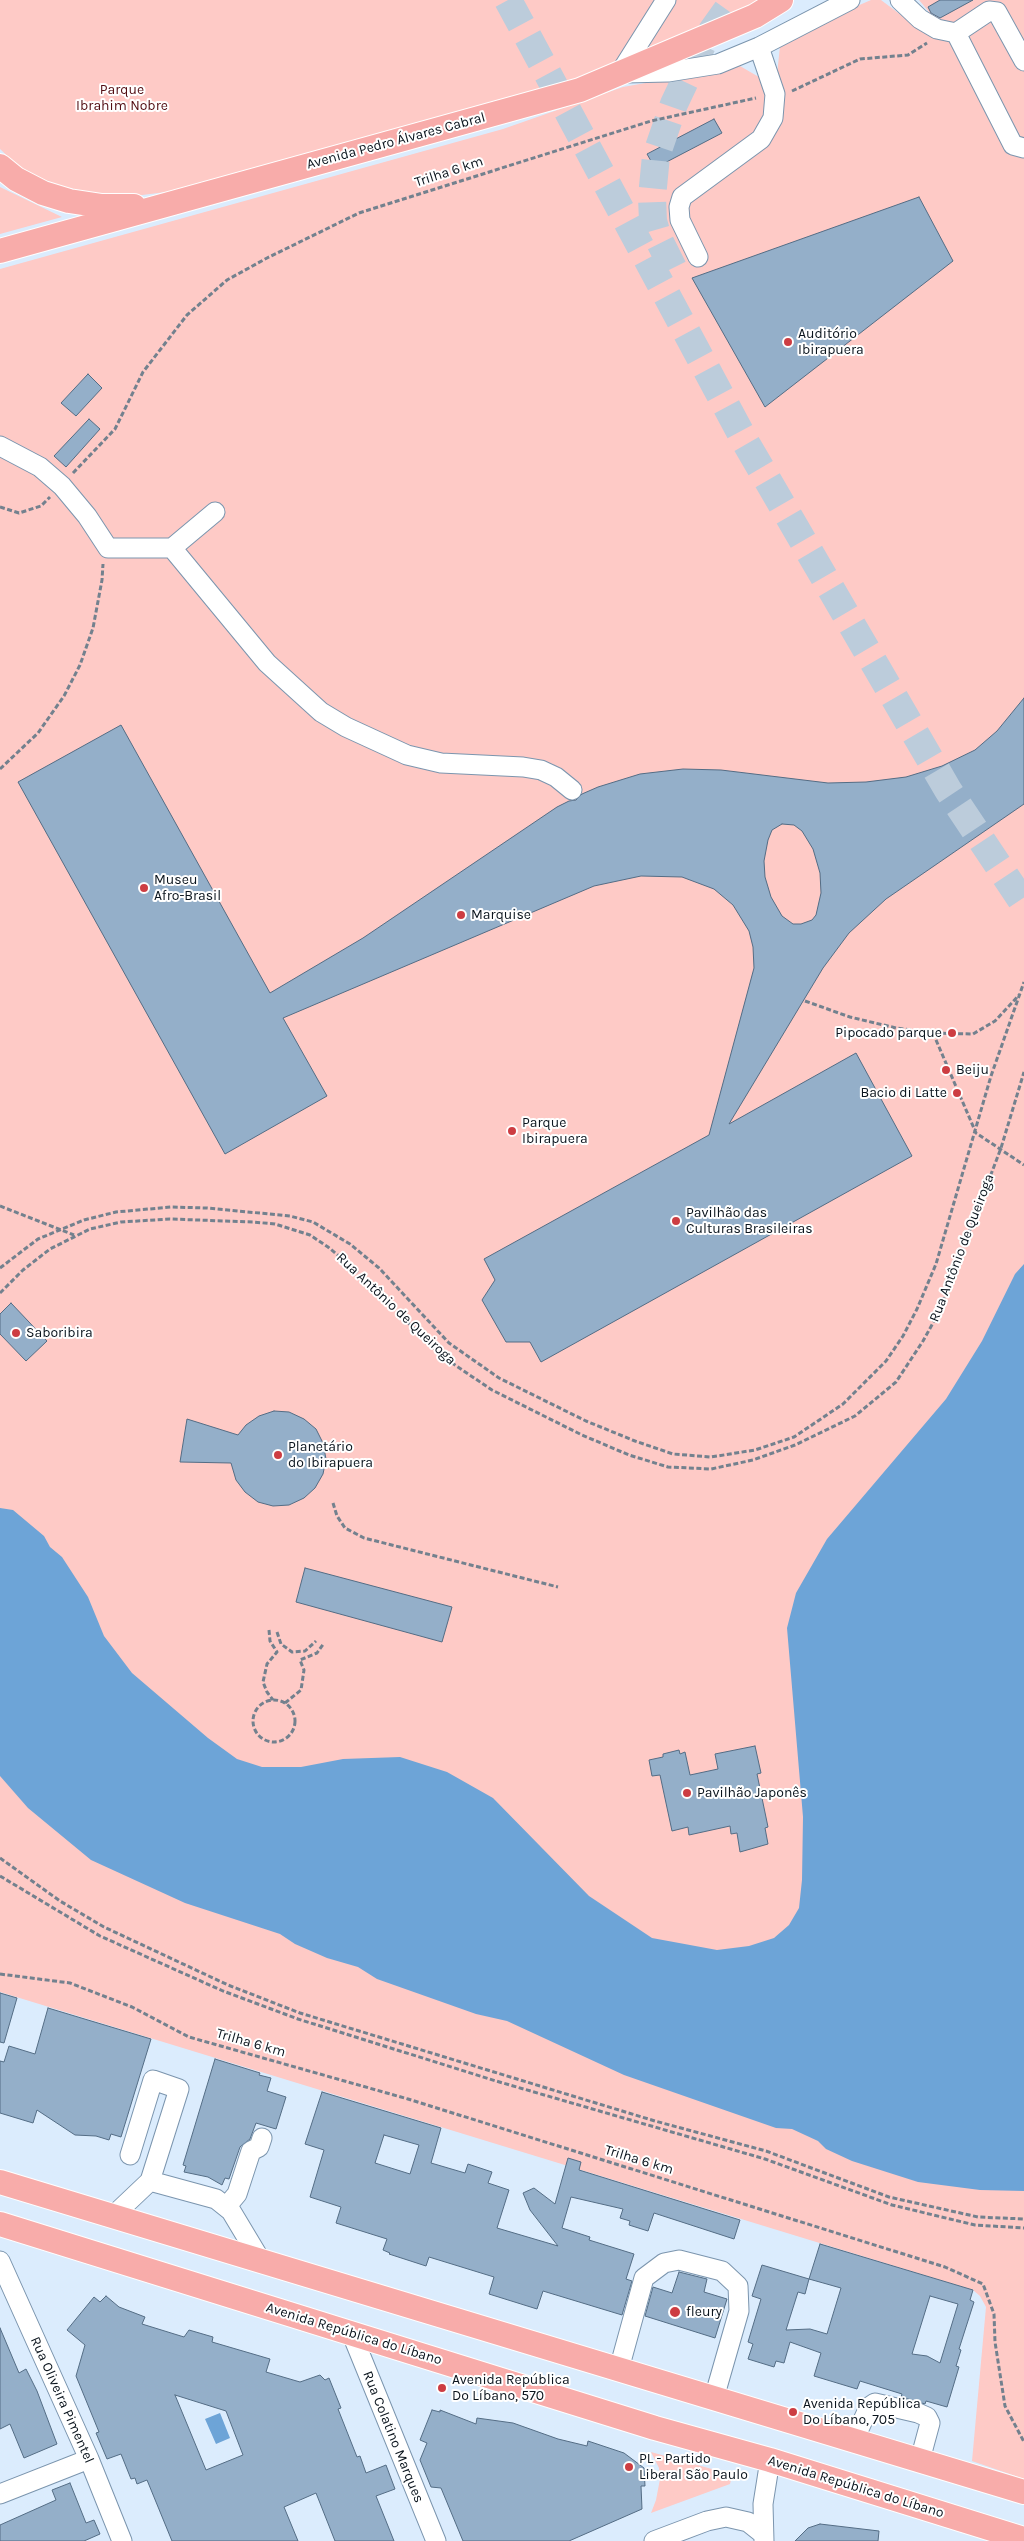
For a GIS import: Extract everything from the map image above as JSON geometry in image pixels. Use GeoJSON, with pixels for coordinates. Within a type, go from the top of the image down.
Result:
{"type":"FeatureCollection","features":[{"type":"Feature","properties":{"kind":"main road","name":"Avenida Pedro Álvares Cabral"},"geometry":{"type":"LineString","coordinates":[[0,251],[580,90],[755,16],[781,0]]}},
{"type":"Feature","properties":{"kind":"main road"},"geometry":{"type":"LineString","coordinates":[[0,166],[16,179],[42,193],[69,201],[102,206],[162,206]]}},
{"type":"Feature","properties":{"kind":"main road"},"geometry":{"type":"LineString","coordinates":[[0,2182],[1024,2492]]}},
{"type":"Feature","properties":{"kind":"main road","name":"Avenida República do Líbano"},"geometry":{"type":"LineString","coordinates":[[0,2224],[655,2428],[770,2460],[967,2531],[1024,2540]]}},
{"type":"Feature","properties":{"kind":"street"},"geometry":{"type":"LineString","coordinates":[[620,73],[666,0]]}},
{"type":"Feature","properties":{"kind":"street"},"geometry":{"type":"LineString","coordinates":[[620,73],[699,69],[718,64],[758,47],[850,0]]}},
{"type":"Feature","properties":{"kind":"street"},"geometry":{"type":"LineString","coordinates":[[900,0],[920,19],[937,29],[956,33],[989,12],[995,11],[1000,15],[1024,61]]}},
{"type":"Feature","properties":{"kind":"street"},"geometry":{"type":"LineString","coordinates":[[956,33],[1013,145],[1024,148]]}},
{"type":"Feature","properties":{"kind":"street"},"geometry":{"type":"LineString","coordinates":[[698,257],[680,220],[679,207],[682,197],[761,139],[773,118],[775,94],[758,47]]}},
{"type":"Feature","properties":{"kind":"street"},"geometry":{"type":"LineString","coordinates":[[0,446],[68,479],[87,516],[104,543],[172,548],[216,512]]}},
{"type":"Feature","properties":{"kind":"street"},"geometry":{"type":"LineString","coordinates":[[172,548],[267,663],[321,712],[346,727],[407,755],[441,763],[522,767],[540,770],[556,777],[572,790]]}},
{"type":"Feature","properties":{"kind":"street"},"geometry":{"type":"LineString","coordinates":[[112,2217],[150,2181],[179,2089],[153,2080],[130,2155]]}},
{"type":"Feature","properties":{"kind":"street"},"geometry":{"type":"LineString","coordinates":[[226,2207],[237,2194],[251,2151],[259,2147],[262,2138]]}},
{"type":"Feature","properties":{"kind":"street"},"geometry":{"type":"LineString","coordinates":[[150,2181],[216,2199],[231,2211],[261,2262]]}},
{"type":"Feature","properties":{"kind":"street"},"geometry":{"type":"LineString","coordinates":[[619,2370],[644,2278],[664,2263],[679,2260],[722,2271],[738,2286],[739,2311],[714,2398]]}},
{"type":"Feature","properties":{"kind":"street","name":"Rua Oliveira Pimentel"},"geometry":{"type":"LineString","coordinates":[[0,2261],[89,2459],[122,2541]]}},
{"type":"Feature","properties":{"kind":"street","name":"Rua Colatino Marques"},"geometry":{"type":"LineString","coordinates":[[351,2332],[436,2541]]}},
{"type":"Feature","properties":{"kind":"street"},"geometry":{"type":"LineString","coordinates":[[854,2440],[869,2407],[875,2403],[918,2413],[927,2417],[930,2423],[920,2460]]}},
{"type":"Feature","properties":{"kind":"street"},"geometry":{"type":"LineString","coordinates":[[0,2494],[89,2459]]}},
{"type":"Feature","properties":{"kind":"street"},"geometry":{"type":"LineString","coordinates":[[764,2537],[765,2484],[770,2460]]}},
{"type":"Feature","properties":{"kind":"street"},"geometry":{"type":"LineString","coordinates":[[654,2541],[707,2521],[726,2517],[748,2522],[764,2537]]}},
{"type":"Feature","properties":{"kind":"path","name":"Trilha 6 km"},"geometry":{"type":"LineString","coordinates":[[68,479],[115,429],[143,372],[187,314],[227,280],[267,258],[359,213],[651,120],[795,90],[860,60],[908,55],[925,45]]}},
{"type":"Feature","properties":{"kind":"path"},"geometry":{"type":"LineString","coordinates":[[0,506],[19,513],[41,506]]}},
{"type":"Feature","properties":{"kind":"path"},"geometry":{"type":"LineString","coordinates":[[0,769],[38,733],[64,696],[80,665],[93,628],[102,580],[104,543]]}},
{"type":"Feature","properties":{"kind":"path"},"geometry":{"type":"LineString","coordinates":[[0,1268],[38,1239],[84,1220],[116,1212],[171,1207],[247,1210],[290,1216],[313,1222],[350,1244],[379,1268],[449,1343],[499,1378],[586,1421],[673,1454],[711,1457],[756,1450],[794,1436],[844,1404],[886,1361],[903,1336],[936,1264],[976,1133],[991,1076],[1024,982]]}},
{"type":"Feature","properties":{"kind":"path"},"geometry":{"type":"LineString","coordinates":[[805,1001],[850,1017],[896,1028],[933,1034],[974,1034],[995,1021],[1020,993]]}},
{"type":"Feature","properties":{"kind":"path"},"geometry":{"type":"LineString","coordinates":[[933,1034],[976,1133],[1002,1148],[1024,1165]]}},
{"type":"Feature","properties":{"kind":"path","name":"Rua Antônio de Queiroga"},"geometry":{"type":"LineString","coordinates":[[0,1292],[23,1270],[50,1249],[90,1229],[121,1222],[188,1219],[275,1224],[310,1235],[351,1266],[443,1357],[492,1390],[582,1435],[668,1467],[710,1469],[753,1460],[795,1445],[855,1416],[896,1382],[938,1314],[1002,1148],[1024,1072]]}},
{"type":"Feature","properties":{"kind":"path"},"geometry":{"type":"LineString","coordinates":[[0,1206],[19,1215],[63,1229],[75,1235]]}},
{"type":"Feature","properties":{"kind":"path"},"geometry":{"type":"LineString","coordinates":[[333,1504],[337,1516],[345,1528],[364,1538],[558,1587]]}},
{"type":"Feature","properties":{"kind":"path"},"geometry":{"type":"LineString","coordinates":[[268,1630],[270,1641],[278,1652],[267,1664],[263,1682],[273,1700]]}},
{"type":"Feature","properties":{"kind":"path"},"geometry":{"type":"LineString","coordinates":[[277,1632],[281,1644],[292,1652],[305,1651],[316,1641]]}},
{"type":"Feature","properties":{"kind":"path"},"geometry":{"type":"LineString","coordinates":[[285,1703],[301,1690],[304,1670],[300,1660],[317,1653],[324,1643]]}},
{"type":"Feature","properties":{"kind":"path"},"geometry":{"type":"LineString","coordinates":[[273,1700],[285,1703],[295,1719],[293,1731],[284,1740],[266,1740],[256,1732],[254,1714],[261,1704],[273,1700]]}},
{"type":"Feature","properties":{"kind":"path"},"geometry":{"type":"LineString","coordinates":[[0,1858],[60,1901],[104,1927],[228,1985],[300,2013],[655,2121],[766,2151],[889,2197],[978,2217],[1024,2219]]}},
{"type":"Feature","properties":{"kind":"path"},"geometry":{"type":"LineString","coordinates":[[0,1876],[100,1936],[223,1991],[298,2019],[534,2092],[765,2159],[892,2206],[975,2225],[1024,2228]]}},
{"type":"Feature","properties":{"kind":"path","name":"Trilha 6 km"},"geometry":{"type":"LineString","coordinates":[[0,1974],[70,1983],[132,2007],[189,2037],[408,2099],[945,2267],[983,2284],[994,2314],[994,2342],[1005,2406],[1024,2442]]}},
{"type":"Feature","properties":{"kind":"green space","name":"Parque Ibrahim Nobre"},"geometry":{"type":"Polygon","coordinates":[[[0,0],[768,0],[581,78],[470,112],[166,192],[127,197],[82,191],[49,183],[20,168],[0,149],[0,0]]]}},
{"type":"Feature","properties":{"kind":"green space","name":"Parque Ibirapuera"},"geometry":{"type":"Polygon","coordinates":[[[871,0],[881,0],[913,24],[929,12],[919,0],[1024,0],[1024,2479],[972,2461],[986,2307],[980,2296],[973,2290],[0,1992],[0,269],[503,129],[623,87],[740,66],[764,80],[777,75],[780,46],[834,16],[871,0]]]}},
{"type":"Feature","properties":{"kind":"green space"},"geometry":{"type":"Polygon","coordinates":[[[0,187],[62,217],[0,234],[0,187]]]}},
{"type":"Feature","properties":{"kind":"green space"},"geometry":{"type":"Polygon","coordinates":[[[651,2452],[726,2473],[732,2476],[730,2484],[651,2513],[656,2500],[660,2479],[659,2468],[651,2452]]]}},
{"type":"Feature","properties":{"kind":"water"},"geometry":{"type":"Polygon","coordinates":[[[1024,1264],[1024,2191],[980,2190],[918,2182],[852,2161],[826,2149],[818,2141],[792,2129],[776,2128],[624,2075],[507,2021],[476,2014],[377,1979],[358,1967],[327,1958],[295,1944],[280,1934],[185,1903],[91,1860],[28,1808],[0,1776],[0,1508],[13,1510],[44,1536],[50,1547],[62,1557],[88,1597],[104,1636],[132,1673],[208,1738],[237,1759],[262,1767],[301,1767],[343,1759],[400,1757],[447,1772],[493,1798],[589,1896],[652,1938],[717,1950],[749,1946],[774,1938],[789,1925],[799,1908],[802,1880],[803,1817],[787,1628],[796,1593],[827,1539],[946,1399],[982,1341],[1015,1274],[1024,1264]]]}},
{"type":"Feature","properties":{"kind":"water"},"geometry":{"type":"Polygon","coordinates":[[[220,2413],[230,2438],[216,2444],[205,2419],[220,2413]]]}},
{"type":"Feature","properties":{"kind":"building"},"geometry":{"type":"Polygon","coordinates":[[[940,0],[973,0],[940,18],[931,13],[928,7],[940,0]]]}},
{"type":"Feature","properties":{"kind":"building"},"geometry":{"type":"Polygon","coordinates":[[[714,119],[722,133],[655,168],[647,154],[714,119]]]}},
{"type":"Feature","properties":{"kind":"building","name":"Auditório Ibirapuera"},"geometry":{"type":"Polygon","coordinates":[[[919,197],[953,261],[765,407],[692,278],[919,197]]]}},
{"type":"Feature","properties":{"kind":"building"},"geometry":{"type":"Polygon","coordinates":[[[88,374],[102,388],[76,416],[61,403],[88,374]]]}},
{"type":"Feature","properties":{"kind":"building"},"geometry":{"type":"Polygon","coordinates":[[[89,419],[100,429],[66,467],[54,456],[89,419]]]}},
{"type":"Feature","properties":{"kind":"building"},"geometry":{"type":"Polygon","coordinates":[[[1024,698],[1024,804],[886,899],[849,933],[823,968],[729,1124],[856,1053],[912,1156],[541,1362],[530,1342],[506,1342],[482,1300],[495,1280],[484,1259],[709,1135],[754,968],[753,947],[749,931],[733,905],[714,889],[682,877],[641,876],[594,886],[283,1018],[327,1096],[225,1154],[18,782],[121,725],[270,993],[363,938],[557,807],[576,800],[582,794],[598,787],[640,774],[683,769],[721,770],[828,783],[866,782],[906,777],[942,766],[975,750],[997,731],[1024,698]],[[782,824],[772,830],[764,861],[765,877],[771,897],[782,916],[793,924],[801,924],[812,920],[816,915],[821,893],[820,873],[813,849],[802,831],[794,825],[782,824]]]}},
{"type":"Feature","properties":{"kind":"building"},"geometry":{"type":"Polygon","coordinates":[[[11,1303],[47,1341],[26,1361],[0,1334],[0,1314],[11,1303]]]}},
{"type":"Feature","properties":{"kind":"building","name":"Planetário do Ibirapuera"},"geometry":{"type":"Polygon","coordinates":[[[274,1411],[289,1412],[304,1419],[316,1429],[323,1443],[326,1459],[323,1474],[315,1488],[304,1498],[289,1505],[273,1506],[258,1502],[245,1492],[236,1480],[231,1463],[180,1462],[187,1419],[238,1435],[246,1425],[259,1416],[274,1411]]]}},
{"type":"Feature","properties":{"kind":"building"},"geometry":{"type":"Polygon","coordinates":[[[305,1568],[452,1607],[442,1642],[296,1602],[305,1568]]]}},
{"type":"Feature","properties":{"kind":"building","name":"Pavilhão Japonês"},"geometry":{"type":"Polygon","coordinates":[[[755,1746],[761,1773],[757,1774],[768,1827],[765,1828],[768,1844],[740,1852],[737,1833],[731,1834],[730,1826],[689,1835],[688,1827],[672,1831],[660,1775],[652,1776],[649,1760],[663,1757],[663,1754],[679,1750],[680,1754],[685,1752],[690,1775],[718,1769],[715,1754],[755,1746]]]}},
{"type":"Feature","properties":{"kind":"building"},"geometry":{"type":"Polygon","coordinates":[[[0,1993],[17,1998],[4,2043],[0,2042],[0,1993]]]}},
{"type":"Feature","properties":{"kind":"building"},"geometry":{"type":"Polygon","coordinates":[[[48,2008],[151,2039],[121,2137],[111,2134],[109,2140],[96,2136],[75,2135],[37,2110],[33,2123],[0,2113],[0,2061],[4,2062],[9,2046],[35,2054],[48,2008]]]}},
{"type":"Feature","properties":{"kind":"building"},"geometry":{"type":"Polygon","coordinates":[[[215,2059],[271,2078],[267,2091],[286,2097],[276,2129],[256,2123],[250,2139],[240,2147],[229,2179],[225,2178],[222,2185],[208,2177],[184,2172],[186,2166],[183,2165],[215,2059]]]}},
{"type":"Feature","properties":{"kind":"building"},"geometry":{"type":"Polygon","coordinates":[[[322,2092],[441,2128],[431,2163],[465,2173],[468,2164],[492,2172],[488,2183],[509,2190],[497,2228],[558,2246],[530,2210],[523,2193],[534,2188],[555,2204],[568,2158],[581,2162],[579,2170],[740,2220],[734,2239],[654,2213],[648,2231],[629,2225],[630,2221],[620,2218],[623,2209],[571,2197],[562,2228],[590,2237],[589,2240],[634,2254],[626,2279],[632,2281],[622,2315],[543,2291],[537,2309],[489,2294],[494,2277],[429,2257],[426,2266],[389,2254],[383,2250],[387,2239],[336,2223],[341,2207],[310,2197],[324,2150],[305,2144],[322,2092]],[[384,2135],[375,2163],[410,2174],[419,2145],[384,2135]]]}},
{"type":"Feature","properties":{"kind":"building"},"geometry":{"type":"Polygon","coordinates":[[[820,2244],[973,2290],[970,2300],[974,2302],[959,2349],[961,2350],[956,2366],[959,2367],[947,2407],[926,2401],[925,2404],[901,2397],[902,2394],[860,2381],[857,2389],[814,2376],[821,2353],[790,2342],[784,2363],[776,2361],[774,2367],[748,2359],[753,2344],[748,2342],[761,2299],[752,2296],[762,2265],[809,2279],[820,2244]],[[809,2279],[805,2294],[798,2292],[786,2330],[810,2329],[827,2334],[841,2288],[809,2279]],[[930,2296],[912,2354],[927,2356],[940,2363],[958,2304],[930,2296]]]}},
{"type":"Feature","properties":{"kind":"building"},"geometry":{"type":"Polygon","coordinates":[[[679,2272],[707,2279],[704,2292],[727,2299],[715,2338],[645,2316],[653,2287],[672,2293],[679,2272]]]}},
{"type":"Feature","properties":{"kind":"building"},"geometry":{"type":"Polygon","coordinates":[[[106,2296],[119,2307],[145,2317],[142,2324],[184,2337],[189,2330],[213,2337],[212,2342],[270,2359],[266,2372],[300,2382],[320,2375],[325,2380],[329,2378],[341,2408],[338,2409],[357,2457],[360,2456],[366,2473],[386,2465],[395,2489],[376,2496],[394,2541],[335,2541],[316,2493],[284,2507],[298,2541],[172,2541],[147,2480],[137,2484],[135,2478],[131,2479],[121,2454],[107,2459],[96,2433],[99,2432],[76,2376],[85,2345],[67,2330],[94,2297],[100,2302],[106,2296]],[[175,2395],[206,2470],[243,2455],[226,2411],[175,2395]]]}},
{"type":"Feature","properties":{"kind":"building"},"geometry":{"type":"Polygon","coordinates":[[[0,2328],[19,2373],[26,2369],[37,2391],[57,2444],[24,2458],[10,2424],[0,2429],[0,2328]]]}},
{"type":"Feature","properties":{"kind":"building"},"geometry":{"type":"Polygon","coordinates":[[[432,2410],[440,2412],[440,2410],[476,2424],[477,2418],[513,2423],[558,2439],[587,2446],[588,2441],[624,2453],[644,2468],[645,2486],[641,2486],[642,2509],[569,2541],[463,2541],[441,2488],[431,2487],[420,2460],[427,2443],[420,2440],[432,2410]]]}},
{"type":"Feature","properties":{"kind":"building"},"geometry":{"type":"Polygon","coordinates":[[[70,2483],[86,2523],[94,2520],[100,2534],[84,2541],[0,2541],[0,2525],[56,2500],[52,2490],[70,2483]]]}},
{"type":"Feature","properties":{"kind":"building"},"geometry":{"type":"Polygon","coordinates":[[[820,2524],[879,2531],[878,2541],[795,2541],[808,2528],[820,2524]]]}},
{"type":"Feature","properties":{"kind":"tunnel"},"geometry":{"type":"LineString","coordinates":[[508,0],[746,443],[948,790],[1024,904]]}},
{"type":"Feature","properties":{"kind":"tunnel"},"geometry":{"type":"LineString","coordinates":[[673,268],[658,238],[653,221],[652,197],[656,156],[674,104],[702,45],[734,0]]}},
{"type":"Feature","properties":{"kind":"place","name":"Auditório Ibirapuera"},"geometry":{"type":"Point","coordinates":[788,342]}},
{"type":"Feature","properties":{"kind":"place","name":"Museu Afro-Brasil"},"geometry":{"type":"Point","coordinates":[144,888]}},
{"type":"Feature","properties":{"kind":"place","name":"Marquise"},"geometry":{"type":"Point","coordinates":[461,915]}},
{"type":"Feature","properties":{"kind":"place","name":"Pipocado parque"},"geometry":{"type":"Point","coordinates":[952,1033]}},
{"type":"Feature","properties":{"kind":"place","name":"Beiju"},"geometry":{"type":"Point","coordinates":[946,1070]}},
{"type":"Feature","properties":{"kind":"place","name":"Bacio di Latte"},"geometry":{"type":"Point","coordinates":[957,1093]}},
{"type":"Feature","properties":{"kind":"place","name":"Parque Ibirapuera"},"geometry":{"type":"Point","coordinates":[512,1131]}},
{"type":"Feature","properties":{"kind":"place","name":"Pavilhão das Culturas Brasileiras"},"geometry":{"type":"Point","coordinates":[676,1221]}},
{"type":"Feature","properties":{"kind":"place","name":"Saboribira"},"geometry":{"type":"Point","coordinates":[16,1333]}},
{"type":"Feature","properties":{"kind":"place","name":"Planetário do Ibirapuera"},"geometry":{"type":"Point","coordinates":[278,1455]}},
{"type":"Feature","properties":{"kind":"place","name":"Pavilhão Japonês"},"geometry":{"type":"Point","coordinates":[687,1793]}},
{"type":"Feature","properties":{"kind":"place","name":"fleury"},"geometry":{"type":"Point","coordinates":[675,2312]}},
{"type":"Feature","properties":{"kind":"place","name":"Avenida República Do Líbano, 570"},"geometry":{"type":"Point","coordinates":[442,2388]}},
{"type":"Feature","properties":{"kind":"place","name":"Avenida República Do Líbano, 705"},"geometry":{"type":"Point","coordinates":[793,2412]}},
{"type":"Feature","properties":{"kind":"place","name":"PL - Partido Liberal São Paulo"},"geometry":{"type":"Point","coordinates":[629,2467]}}]}
